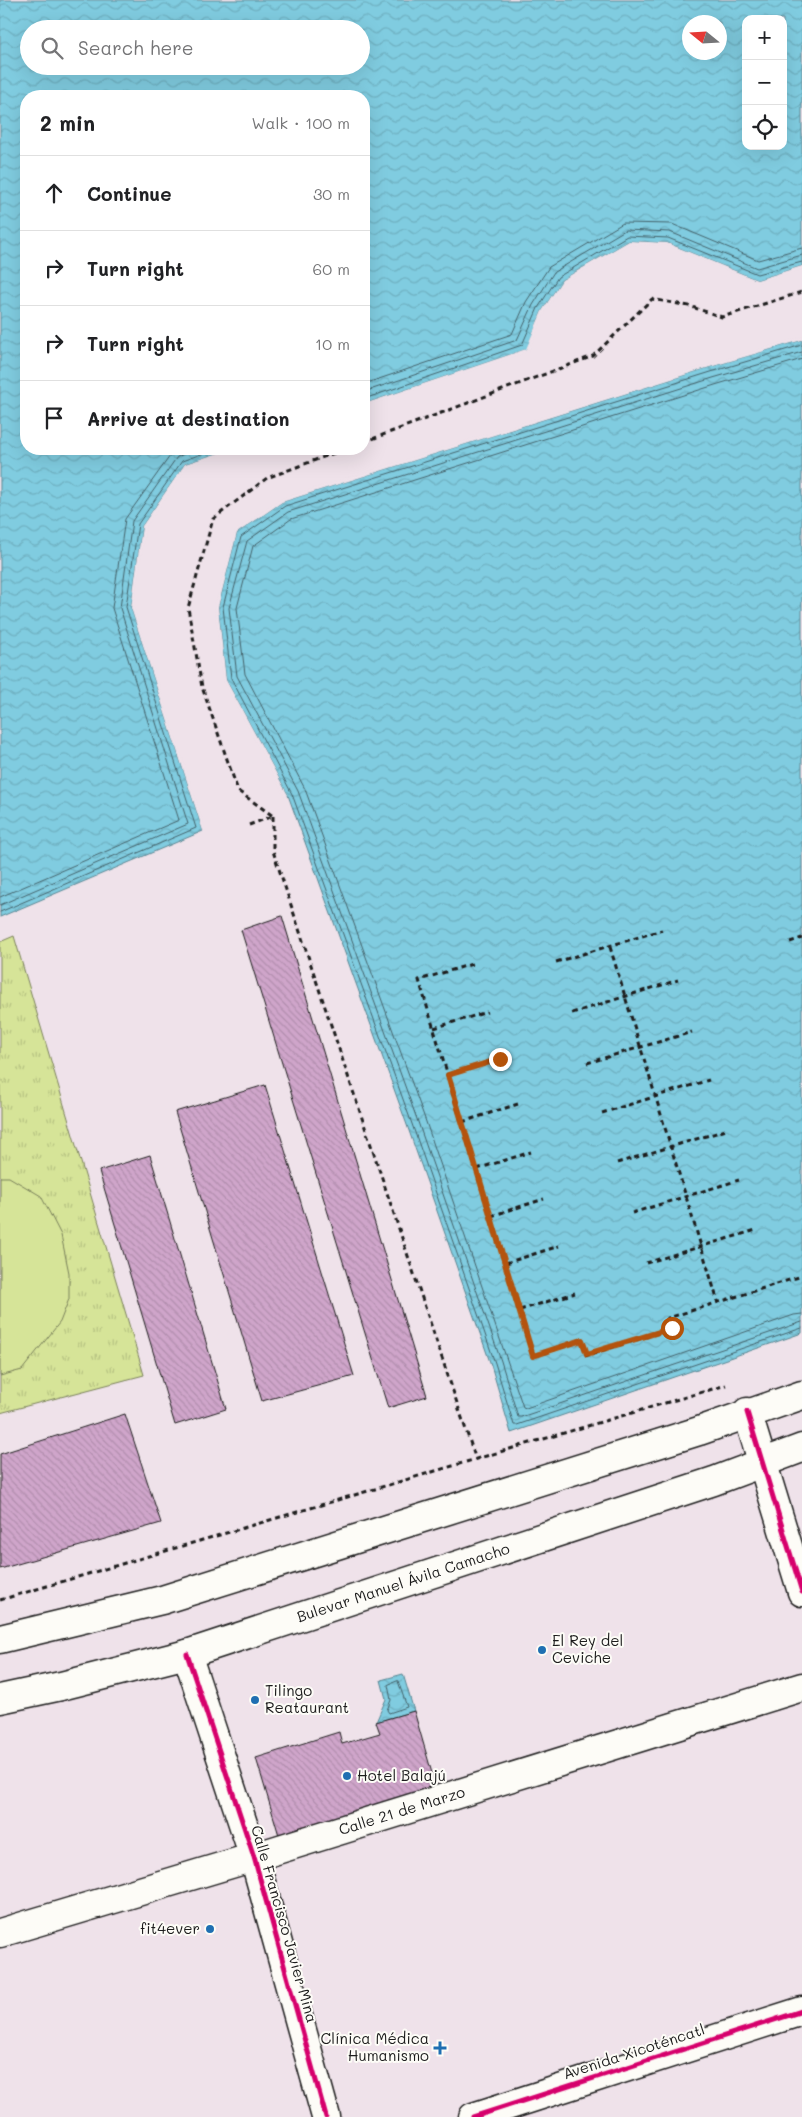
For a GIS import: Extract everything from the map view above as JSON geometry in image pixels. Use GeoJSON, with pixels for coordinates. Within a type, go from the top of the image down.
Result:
{"type":"FeatureCollection","features":[{"type":"Feature","properties":{"kind":"main road"},"geometry":{"type":"LineString","coordinates":[[0,1639],[162,1600],[698,1431],[747,1412],[802,1395]]}},
{"type":"Feature","properties":{"kind":"main road"},"geometry":{"type":"LineString","coordinates":[[747,1412],[802,1592]]}},
{"type":"Feature","properties":{"kind":"main road","name":"Bulevar Manuel Ávila Camacho"},"geometry":{"type":"LineString","coordinates":[[0,1699],[61,1686],[187,1654],[714,1481],[802,1448]]}},
{"type":"Feature","properties":{"kind":"main road","name":"Calle Francisco Javier Mina"},"geometry":{"type":"LineString","coordinates":[[187,1654],[254,1857],[326,2117]]}},
{"type":"Feature","properties":{"kind":"main road","name":"Calle 21 de Marzo"},"geometry":{"type":"LineString","coordinates":[[0,1933],[254,1857],[802,1687]]}},
{"type":"Feature","properties":{"kind":"main road","name":"Avenida Xicoténcatl"},"geometry":{"type":"LineString","coordinates":[[473,2117],[802,2011]]}},
{"type":"Feature","properties":{"kind":"path"},"geometry":{"type":"LineString","coordinates":[[370,440],[593,356],[652,299],[689,306],[722,317],[802,292]]}},
{"type":"Feature","properties":{"kind":"path"},"geometry":{"type":"LineString","coordinates":[[274,816],[238,790],[202,687],[188,608],[213,519],[267,478],[329,455]]}},
{"type":"Feature","properties":{"kind":"path"},"geometry":{"type":"LineString","coordinates":[[248,825],[274,816]]}},
{"type":"Feature","properties":{"kind":"path"},"geometry":{"type":"LineString","coordinates":[[274,816],[273,851],[476,1460]]}},
{"type":"Feature","properties":{"kind":"path"},"geometry":{"type":"LineString","coordinates":[[556,962],[662,930]]}},
{"type":"Feature","properties":{"kind":"path"},"geometry":{"type":"LineString","coordinates":[[790,942],[802,938]]}},
{"type":"Feature","properties":{"kind":"path"},"geometry":{"type":"LineString","coordinates":[[610,947],[718,1302]]}},
{"type":"Feature","properties":{"kind":"path"},"geometry":{"type":"LineString","coordinates":[[472,964],[419,980],[533,1356],[582,1340],[587,1354],[672,1328],[668,1318],[802,1276]]}},
{"type":"Feature","properties":{"kind":"path"},"geometry":{"type":"LineString","coordinates":[[572,1013],[678,980]]}},
{"type":"Feature","properties":{"kind":"path"},"geometry":{"type":"LineString","coordinates":[[434,1028],[487,1012]]}},
{"type":"Feature","properties":{"kind":"path"},"geometry":{"type":"LineString","coordinates":[[588,1064],[692,1032]]}},
{"type":"Feature","properties":{"kind":"path"},"geometry":{"type":"LineString","coordinates":[[448,1075],[500,1059]]}},
{"type":"Feature","properties":{"kind":"path"},"geometry":{"type":"LineString","coordinates":[[602,1114],[709,1080]]}},
{"type":"Feature","properties":{"kind":"path"},"geometry":{"type":"LineString","coordinates":[[462,1122],[518,1104]]}},
{"type":"Feature","properties":{"kind":"path"},"geometry":{"type":"LineString","coordinates":[[617,1163],[726,1130]]}},
{"type":"Feature","properties":{"kind":"path"},"geometry":{"type":"LineString","coordinates":[[477,1169],[531,1152]]}},
{"type":"Feature","properties":{"kind":"path"},"geometry":{"type":"LineString","coordinates":[[632,1214],[739,1180]]}},
{"type":"Feature","properties":{"kind":"path"},"geometry":{"type":"LineString","coordinates":[[490,1216],[544,1199]]}},
{"type":"Feature","properties":{"kind":"path"},"geometry":{"type":"LineString","coordinates":[[646,1263],[756,1230]]}},
{"type":"Feature","properties":{"kind":"path"},"geometry":{"type":"LineString","coordinates":[[506,1263],[559,1246]]}},
{"type":"Feature","properties":{"kind":"path"},"geometry":{"type":"LineString","coordinates":[[520,1310],[575,1293]]}},
{"type":"Feature","properties":{"kind":"path"},"geometry":{"type":"LineString","coordinates":[[0,1600],[727,1385]]}},
{"type":"Feature","properties":{"kind":"green space"},"geometry":{"type":"Polygon","coordinates":[[[14,936],[144,1375],[0,1413],[0,942],[14,936]]]}},
{"type":"Feature","properties":{"kind":"green space"},"geometry":{"type":"Polygon","coordinates":[[[0,1177],[9,1177],[41,1196],[61,1235],[69,1273],[69,1299],[60,1322],[22,1370],[0,1376],[0,1177]]]}},
{"type":"Feature","properties":{"kind":"water"},"geometry":{"type":"Polygon","coordinates":[[[0,0],[802,0],[802,266],[757,280],[667,243],[629,241],[562,280],[542,311],[527,349],[370,402],[370,90],[20,90],[20,455],[213,455],[185,464],[142,526],[131,608],[203,831],[0,917],[0,0]]]}},
{"type":"Feature","properties":{"kind":"water"},"geometry":{"type":"Polygon","coordinates":[[[802,340],[802,1333],[511,1433],[491,1365],[288,795],[226,680],[218,607],[237,533],[282,502],[710,367],[802,340]]]}},
{"type":"Feature","properties":{"kind":"water"},"geometry":{"type":"Polygon","coordinates":[[[403,1674],[414,1711],[376,1722],[386,1699],[381,1680],[403,1674]]]}},
{"type":"Feature","properties":{"kind":"pier"},"geometry":{"type":"Polygon","coordinates":[[[629,241],[667,243],[757,280],[802,266],[802,269],[757,282],[667,245],[629,244],[563,282],[545,312],[528,351],[370,404],[370,402],[526,349],[542,311],[562,280],[629,241]]]}},
{"type":"Feature","properties":{"kind":"pier"},"geometry":{"type":"Polygon","coordinates":[[[802,337],[802,340],[710,367],[282,502],[237,533],[218,607],[226,680],[288,795],[285,796],[224,680],[215,607],[236,531],[282,499],[802,337]]]}},
{"type":"Feature","properties":{"kind":"pier"},"geometry":{"type":"Polygon","coordinates":[[[217,455],[187,466],[145,527],[133,608],[205,830],[203,831],[131,608],[142,526],[185,464],[217,455]]]}},
{"type":"Feature","properties":{"kind":"building"},"geometry":{"type":"Polygon","coordinates":[[[282,916],[427,1396],[388,1408],[241,930],[282,916]]]}},
{"type":"Feature","properties":{"kind":"building"},"geometry":{"type":"Polygon","coordinates":[[[265,1085],[354,1376],[262,1401],[175,1112],[265,1085]]]}},
{"type":"Feature","properties":{"kind":"building"},"geometry":{"type":"Polygon","coordinates":[[[150,1155],[226,1409],[175,1425],[99,1171],[150,1155]]]}},
{"type":"Feature","properties":{"kind":"building"},"geometry":{"type":"Polygon","coordinates":[[[125,1414],[161,1523],[0,1569],[0,1454],[125,1414]]]}},
{"type":"Feature","properties":{"kind":"building","name":"Hotel Balajú"},"geometry":{"type":"Polygon","coordinates":[[[414,1711],[438,1794],[281,1842],[256,1758],[339,1732],[342,1744],[380,1733],[376,1722],[414,1711]]]}},
{"type":"Feature","properties":{"kind":"cycle path"},"geometry":{"type":"LineString","coordinates":[[747,1412],[802,1592]]}},
{"type":"Feature","properties":{"kind":"cycle path"},"geometry":{"type":"LineString","coordinates":[[187,1654],[254,1857],[326,2117]]}},
{"type":"Feature","properties":{"kind":"cycle path"},"geometry":{"type":"LineString","coordinates":[[473,2117],[802,2011]]}},
{"type":"Feature","properties":{"kind":"place","name":"El Rey del Ceviche"},"geometry":{"type":"Point","coordinates":[542,1650]}},
{"type":"Feature","properties":{"kind":"place","name":"Tilingo Reataurant"},"geometry":{"type":"Point","coordinates":[255,1700]}},
{"type":"Feature","properties":{"kind":"place","name":"Hotel Balajú"},"geometry":{"type":"Point","coordinates":[347,1776]}},
{"type":"Feature","properties":{"kind":"place","name":"fit4ever"},"geometry":{"type":"Point","coordinates":[210,1929]}},
{"type":"Feature","properties":{"kind":"place","name":"Clínica Médica Humanismo"},"geometry":{"type":"Point","coordinates":[440,2048]}},
{"type":"Feature","properties":{"kind":"route"},"geometry":{"type":"LineString","coordinates":[[500,1059],[448,1075],[533,1356],[582,1340],[587,1354],[672,1328]]}}]}
